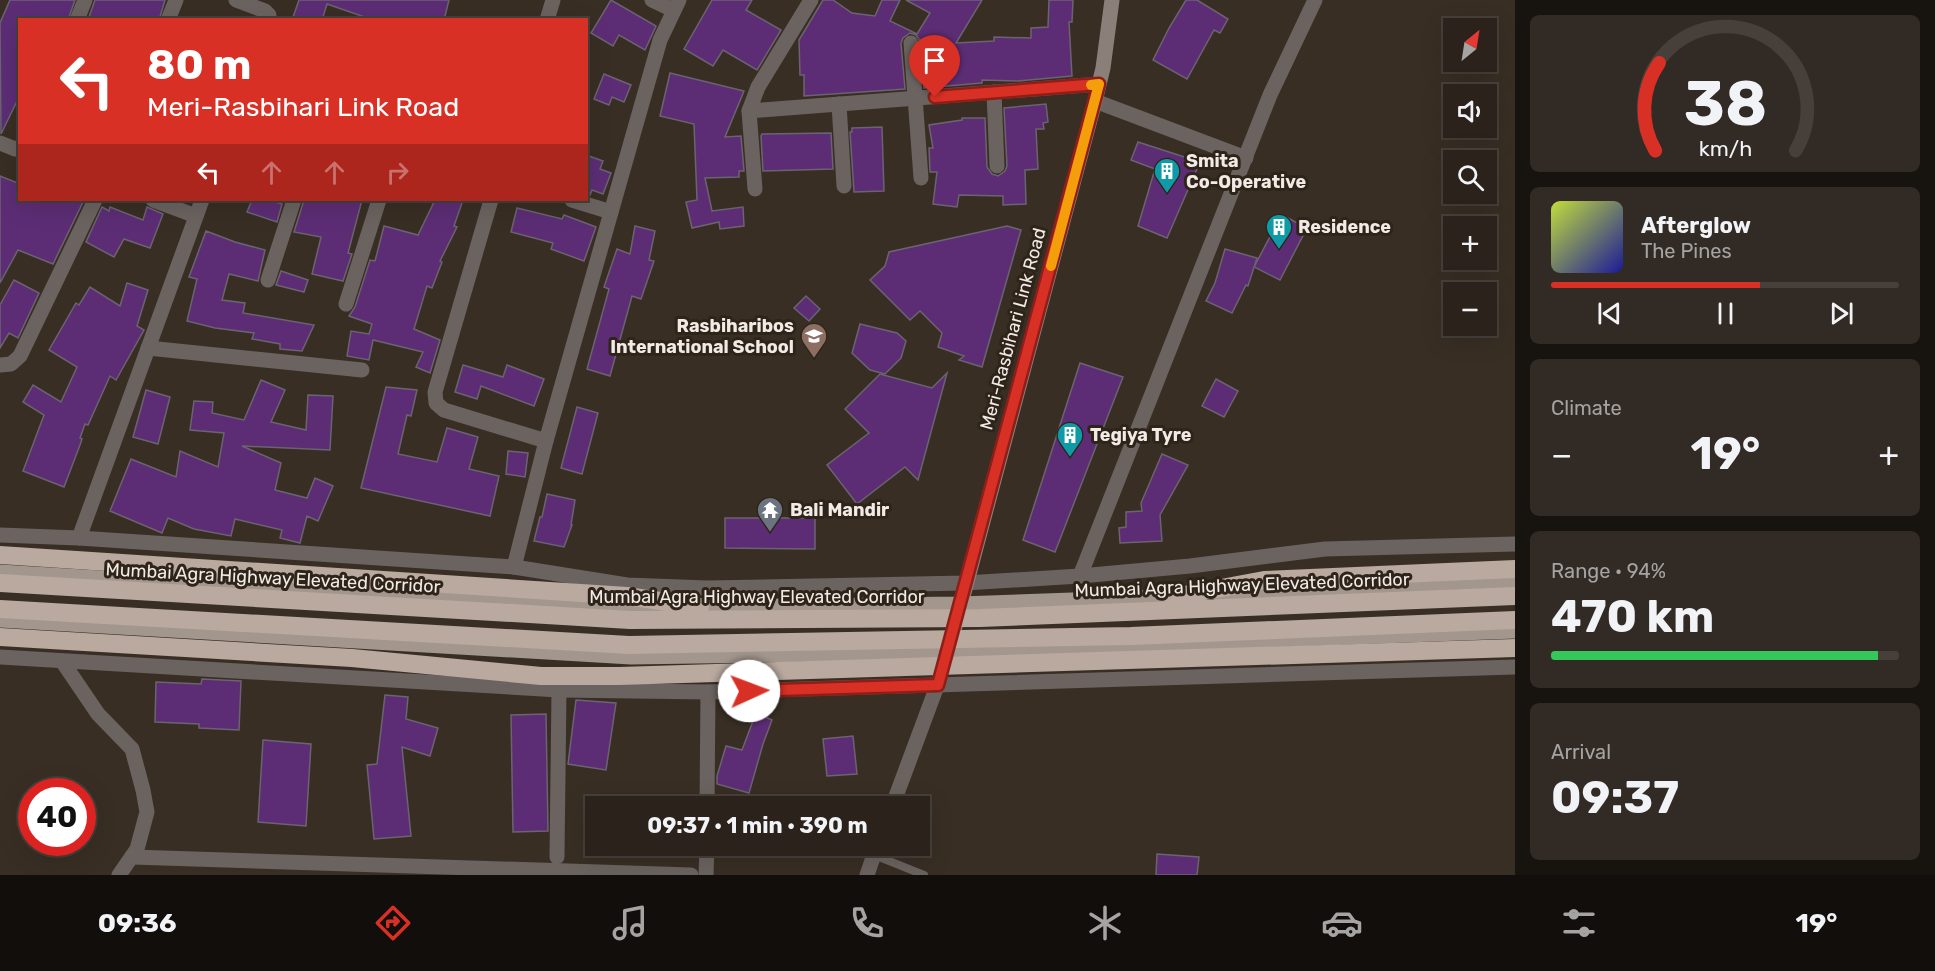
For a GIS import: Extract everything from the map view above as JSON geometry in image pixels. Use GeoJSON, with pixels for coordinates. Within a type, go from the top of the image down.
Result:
{"type":"FeatureCollection","features":[{"type":"Feature","properties":{"kind":"highway"},"geometry":{"type":"LineString","coordinates":[[0,555],[627,596],[700,607]]}},
{"type":"Feature","properties":{"kind":"highway"},"geometry":{"type":"LineString","coordinates":[[1173,597],[1264,580],[1515,569]]}},
{"type":"Feature","properties":{"kind":"highway","name":"Mumbai Agra Highway Elevated Corridor"},"geometry":{"type":"LineString","coordinates":[[0,583],[630,620],[980,618],[1515,596]]}},
{"type":"Feature","properties":{"kind":"highway"},"geometry":{"type":"LineString","coordinates":[[0,609],[629,645],[1131,636],[1515,620]]}},
{"type":"Feature","properties":{"kind":"highway"},"geometry":{"type":"LineString","coordinates":[[0,637],[352,658],[541,676],[619,676],[946,659],[1515,648]]}},
{"type":"Feature","properties":{"kind":"main road","name":"Meri-Rasbihari Link Road"},"geometry":{"type":"LineString","coordinates":[[946,659],[1095,101],[1103,68],[1112,0]]}},
{"type":"Feature","properties":{"kind":"main road"},"geometry":{"type":"LineString","coordinates":[[0,572],[625,610],[960,604],[1173,597],[1515,581]]}},
{"type":"Feature","properties":{"kind":"main road"},"geometry":{"type":"LineString","coordinates":[[0,621],[631,657],[946,659],[1515,631]]}},
{"type":"Feature","properties":{"kind":"street"},"geometry":{"type":"LineString","coordinates":[[78,18],[86,0]]}},
{"type":"Feature","properties":{"kind":"street"},"geometry":{"type":"LineString","coordinates":[[169,18],[176,0]]}},
{"type":"Feature","properties":{"kind":"street"},"geometry":{"type":"LineString","coordinates":[[236,0],[265,11],[269,18]]}},
{"type":"Feature","properties":{"kind":"street"},"geometry":{"type":"LineString","coordinates":[[548,18],[553,0]]}},
{"type":"Feature","properties":{"kind":"street"},"geometry":{"type":"LineString","coordinates":[[514,567],[546,441],[660,40],[676,5],[652,0]]}},
{"type":"Feature","properties":{"kind":"street"},"geometry":{"type":"LineString","coordinates":[[754,189],[749,111],[758,87],[811,0]]}},
{"type":"Feature","properties":{"kind":"street"},"geometry":{"type":"LineString","coordinates":[[1080,576],[1270,95],[1315,0]]}},
{"type":"Feature","properties":{"kind":"street"},"geometry":{"type":"LineString","coordinates":[[911,43],[921,178]]}},
{"type":"Feature","properties":{"kind":"street"},"geometry":{"type":"LineString","coordinates":[[749,111],[1099,84]]}},
{"type":"Feature","properties":{"kind":"street"},"geometry":{"type":"LineString","coordinates":[[994,92],[998,166]]}},
{"type":"Feature","properties":{"kind":"street"},"geometry":{"type":"LineString","coordinates":[[1095,101],[1246,158]]}},
{"type":"Feature","properties":{"kind":"street"},"geometry":{"type":"LineString","coordinates":[[839,104],[844,186]]}},
{"type":"Feature","properties":{"kind":"street"},"geometry":{"type":"LineString","coordinates":[[0,143],[15,150],[18,148]]}},
{"type":"Feature","properties":{"kind":"street"},"geometry":{"type":"LineString","coordinates":[[0,365],[11,364],[20,356],[95,201]]}},
{"type":"Feature","properties":{"kind":"street"},"geometry":{"type":"LineString","coordinates":[[156,201],[196,216]]}},
{"type":"Feature","properties":{"kind":"street"},"geometry":{"type":"LineString","coordinates":[[80,538],[202,201]]}},
{"type":"Feature","properties":{"kind":"street"},"geometry":{"type":"LineString","coordinates":[[268,280],[294,201]]}},
{"type":"Feature","properties":{"kind":"street"},"geometry":{"type":"LineString","coordinates":[[346,304],[379,201]]}},
{"type":"Feature","properties":{"kind":"street"},"geometry":{"type":"LineString","coordinates":[[491,201],[435,392],[436,403],[444,410],[546,441]]}},
{"type":"Feature","properties":{"kind":"street"},"geometry":{"type":"LineString","coordinates":[[575,201],[611,212]]}},
{"type":"Feature","properties":{"kind":"street"},"geometry":{"type":"LineString","coordinates":[[148,348],[362,370]]}},
{"type":"Feature","properties":{"kind":"street"},"geometry":{"type":"LineString","coordinates":[[0,535],[80,538],[514,567],[627,585],[719,588],[965,583],[1190,566],[1326,549],[1515,544]]}},
{"type":"Feature","properties":{"kind":"street"},"geometry":{"type":"LineString","coordinates":[[0,657],[559,690],[708,692],[1515,667]]}},
{"type":"Feature","properties":{"kind":"street"},"geometry":{"type":"LineString","coordinates":[[896,796],[946,659]]}},
{"type":"Feature","properties":{"kind":"street"},"geometry":{"type":"LineString","coordinates":[[62,661],[98,714],[132,749],[147,812],[137,849],[119,875]]}},
{"type":"Feature","properties":{"kind":"street"},"geometry":{"type":"LineString","coordinates":[[556,857],[559,690]]}},
{"type":"Feature","properties":{"kind":"street"},"geometry":{"type":"LineString","coordinates":[[707,796],[708,692]]}},
{"type":"Feature","properties":{"kind":"street"},"geometry":{"type":"LineString","coordinates":[[706,875],[707,856]]}},
{"type":"Feature","properties":{"kind":"street"},"geometry":{"type":"LineString","coordinates":[[867,875],[874,856]]}},
{"type":"Feature","properties":{"kind":"street"},"geometry":{"type":"LineString","coordinates":[[132,857],[379,870],[691,875]]}},
{"type":"Feature","properties":{"kind":"lane"},"geometry":{"type":"LineString","coordinates":[[886,856],[924,875]]}},
{"type":"Feature","properties":{"kind":"building"},"geometry":{"type":"Polygon","coordinates":[[[10,0],[75,0],[69,18],[18,18],[18,99],[1,134],[0,23],[10,0]]]}},
{"type":"Feature","properties":{"kind":"building"},"geometry":{"type":"Polygon","coordinates":[[[95,0],[165,0],[160,18],[89,18],[95,0]]]}},
{"type":"Feature","properties":{"kind":"building"},"geometry":{"type":"Polygon","coordinates":[[[299,0],[449,0],[444,18],[367,18],[327,4],[323,18],[293,18],[299,0]]]}},
{"type":"Feature","properties":{"kind":"building"},"geometry":{"type":"Polygon","coordinates":[[[611,0],[656,26],[645,50],[619,35],[613,46],[591,33],[611,0]]]}},
{"type":"Feature","properties":{"kind":"building"},"geometry":{"type":"Polygon","coordinates":[[[712,0],[752,0],[746,10],[781,30],[757,70],[723,50],[713,66],[684,49],[712,0]]]}},
{"type":"Feature","properties":{"kind":"building"},"geometry":{"type":"Polygon","coordinates":[[[823,0],[833,0],[852,13],[875,16],[882,0],[900,0],[890,21],[917,34],[930,13],[906,0],[982,0],[956,43],[994,41],[994,37],[1031,38],[1031,28],[1048,27],[1049,0],[1073,0],[1072,22],[1069,22],[1072,76],[1018,81],[982,80],[982,83],[924,88],[921,42],[916,35],[910,33],[903,38],[901,43],[905,89],[804,96],[804,75],[800,75],[799,40],[823,0]]]}},
{"type":"Feature","properties":{"kind":"building"},"geometry":{"type":"Polygon","coordinates":[[[1186,0],[1197,0],[1228,19],[1220,33],[1214,30],[1187,79],[1153,60],[1186,0]]]}},
{"type":"Feature","properties":{"kind":"building"},"geometry":{"type":"Polygon","coordinates":[[[670,73],[744,91],[725,137],[741,136],[744,171],[739,171],[739,177],[705,178],[712,211],[743,207],[744,226],[720,229],[719,222],[692,228],[686,202],[697,200],[694,124],[660,116],[670,73]]]}},
{"type":"Feature","properties":{"kind":"building"},"geometry":{"type":"Polygon","coordinates":[[[604,74],[631,85],[624,102],[612,97],[609,105],[594,99],[604,74]]]}},
{"type":"Feature","properties":{"kind":"building"},"geometry":{"type":"Polygon","coordinates":[[[1046,104],[1048,122],[1043,123],[1044,129],[1036,129],[1038,169],[1025,170],[1026,204],[1003,205],[1003,196],[959,195],[957,207],[933,204],[937,172],[930,172],[929,148],[933,148],[929,125],[962,120],[962,118],[985,118],[987,167],[992,174],[998,176],[1005,171],[1007,166],[1004,108],[1046,104]]]}},
{"type":"Feature","properties":{"kind":"building"},"geometry":{"type":"Polygon","coordinates":[[[882,127],[884,191],[854,192],[850,132],[852,128],[882,127]]]}},
{"type":"Feature","properties":{"kind":"building"},"geometry":{"type":"Polygon","coordinates":[[[831,133],[833,169],[763,171],[762,134],[831,133]]]}},
{"type":"Feature","properties":{"kind":"building","name":"Smita Co-Operative"},"geometry":{"type":"Polygon","coordinates":[[[1138,142],[1200,162],[1167,238],[1138,226],[1155,169],[1131,160],[1138,142]]]}},
{"type":"Feature","properties":{"kind":"building"},"geometry":{"type":"Polygon","coordinates":[[[588,156],[603,161],[600,169],[611,173],[603,194],[592,190],[590,195],[588,194],[588,156]]]}},
{"type":"Feature","properties":{"kind":"building"},"geometry":{"type":"Polygon","coordinates":[[[0,176],[18,183],[18,201],[84,201],[53,264],[18,250],[0,283],[0,176]]]}},
{"type":"Feature","properties":{"kind":"building"},"geometry":{"type":"Polygon","coordinates":[[[252,201],[273,201],[282,204],[277,222],[247,212],[252,201]]]}},
{"type":"Feature","properties":{"kind":"building"},"geometry":{"type":"Polygon","coordinates":[[[304,201],[362,201],[348,253],[352,254],[343,281],[312,274],[321,237],[294,232],[304,201]]]}},
{"type":"Feature","properties":{"kind":"building"},"geometry":{"type":"Polygon","coordinates":[[[435,201],[463,201],[454,226],[457,227],[440,261],[442,262],[432,288],[427,286],[414,329],[440,340],[430,373],[416,367],[423,352],[373,340],[369,360],[347,356],[351,331],[369,334],[372,324],[349,316],[355,307],[370,260],[375,261],[384,226],[418,235],[435,201]]]}},
{"type":"Feature","properties":{"kind":"building"},"geometry":{"type":"Polygon","coordinates":[[[102,207],[109,211],[110,207],[143,220],[147,207],[163,214],[150,248],[124,239],[114,257],[86,242],[102,207]]]}},
{"type":"Feature","properties":{"kind":"building"},"geometry":{"type":"Polygon","coordinates":[[[517,208],[562,219],[564,215],[596,227],[584,261],[551,249],[553,243],[511,232],[517,208]]]}},
{"type":"Feature","properties":{"kind":"building","name":"Residence"},"geometry":{"type":"Polygon","coordinates":[[[1286,217],[1307,228],[1280,280],[1254,267],[1273,231],[1277,233],[1286,217]]]}},
{"type":"Feature","properties":{"kind":"building"},"geometry":{"type":"Polygon","coordinates":[[[635,226],[655,231],[649,260],[654,261],[641,299],[632,296],[610,376],[587,369],[609,289],[604,287],[617,249],[630,254],[635,226]]]}},
{"type":"Feature","properties":{"kind":"building"},"geometry":{"type":"Polygon","coordinates":[[[1007,226],[1021,230],[982,367],[959,360],[964,356],[938,347],[942,333],[920,311],[910,320],[870,280],[885,266],[889,252],[1007,226]]]}},
{"type":"Feature","properties":{"kind":"building"},"geometry":{"type":"Polygon","coordinates":[[[206,231],[265,250],[258,281],[229,274],[222,300],[245,303],[243,313],[314,325],[302,351],[280,349],[280,344],[252,339],[254,333],[215,328],[187,321],[197,279],[189,277],[206,231]]]}},
{"type":"Feature","properties":{"kind":"building"},"geometry":{"type":"Polygon","coordinates":[[[1225,249],[1257,258],[1248,286],[1246,285],[1232,313],[1206,301],[1215,283],[1225,249]]]}},
{"type":"Feature","properties":{"kind":"building"},"geometry":{"type":"Polygon","coordinates":[[[281,271],[308,280],[304,292],[276,285],[281,271]]]}},
{"type":"Feature","properties":{"kind":"building"},"geometry":{"type":"Polygon","coordinates":[[[14,280],[39,293],[18,338],[9,333],[0,348],[0,305],[14,280]]]}},
{"type":"Feature","properties":{"kind":"building"},"geometry":{"type":"Polygon","coordinates":[[[127,283],[148,290],[137,326],[144,330],[116,380],[110,376],[88,425],[85,424],[80,445],[64,487],[23,471],[44,415],[23,402],[33,385],[61,402],[77,367],[49,350],[76,303],[79,305],[90,287],[120,306],[127,283]]]}},
{"type":"Feature","properties":{"kind":"building"},"geometry":{"type":"Polygon","coordinates":[[[806,296],[820,309],[809,321],[794,308],[806,296]]]}},
{"type":"Feature","properties":{"kind":"building"},"geometry":{"type":"Polygon","coordinates":[[[860,324],[897,333],[906,341],[901,358],[885,374],[870,370],[852,353],[860,324]]]}},
{"type":"Feature","properties":{"kind":"building","name":"Tegiya Tyre"},"geometry":{"type":"Polygon","coordinates":[[[1080,363],[1123,377],[1055,552],[1023,540],[1080,363]]]}},
{"type":"Feature","properties":{"kind":"building"},"geometry":{"type":"Polygon","coordinates":[[[463,365],[503,377],[507,365],[544,379],[534,406],[481,386],[477,399],[455,392],[463,365]]]}},
{"type":"Feature","properties":{"kind":"building"},"geometry":{"type":"Polygon","coordinates":[[[947,373],[918,480],[905,467],[857,504],[827,465],[869,433],[845,409],[880,374],[932,388],[947,373]]]}},
{"type":"Feature","properties":{"kind":"building"},"geometry":{"type":"Polygon","coordinates":[[[1216,379],[1238,391],[1224,417],[1202,406],[1216,379]]]}},
{"type":"Feature","properties":{"kind":"building"},"geometry":{"type":"Polygon","coordinates":[[[261,380],[285,390],[271,422],[306,430],[308,395],[333,396],[330,450],[242,446],[281,463],[275,490],[307,498],[315,478],[333,486],[318,521],[307,516],[300,543],[280,538],[282,530],[235,519],[231,536],[194,529],[168,518],[162,533],[110,511],[131,459],[176,477],[180,451],[218,467],[224,433],[190,430],[194,401],[213,402],[212,413],[244,420],[261,380]]]}},
{"type":"Feature","properties":{"kind":"building"},"geometry":{"type":"Polygon","coordinates":[[[386,387],[417,390],[411,416],[407,415],[398,454],[437,462],[447,428],[478,437],[469,469],[499,476],[490,516],[361,488],[386,387]]]}},
{"type":"Feature","properties":{"kind":"building"},"geometry":{"type":"Polygon","coordinates":[[[146,390],[170,397],[158,444],[133,437],[146,390]]]}},
{"type":"Feature","properties":{"kind":"building"},"geometry":{"type":"Polygon","coordinates":[[[577,407],[598,413],[582,474],[561,468],[577,407]]]}},
{"type":"Feature","properties":{"kind":"building"},"geometry":{"type":"Polygon","coordinates":[[[508,451],[528,453],[525,477],[506,474],[508,451]]]}},
{"type":"Feature","properties":{"kind":"building"},"geometry":{"type":"Polygon","coordinates":[[[1162,454],[1188,465],[1160,515],[1162,541],[1120,543],[1119,528],[1126,527],[1126,512],[1142,511],[1141,503],[1162,454]]]}},
{"type":"Feature","properties":{"kind":"building"},"geometry":{"type":"Polygon","coordinates":[[[547,494],[575,500],[572,525],[564,547],[534,541],[547,494]]]}},
{"type":"Feature","properties":{"kind":"building","name":"Bali Mandir"},"geometry":{"type":"Polygon","coordinates":[[[725,518],[815,518],[815,549],[725,548],[725,518]]]}},
{"type":"Feature","properties":{"kind":"building"},"geometry":{"type":"Polygon","coordinates":[[[202,679],[241,681],[239,730],[199,728],[199,724],[155,722],[156,682],[201,684],[202,679]]]}},
{"type":"Feature","properties":{"kind":"building"},"geometry":{"type":"Polygon","coordinates":[[[385,695],[408,697],[406,719],[438,728],[430,756],[402,747],[411,836],[374,839],[367,765],[377,764],[385,695]]]}},
{"type":"Feature","properties":{"kind":"building"},"geometry":{"type":"Polygon","coordinates":[[[576,700],[616,703],[606,770],[568,764],[576,700]]]}},
{"type":"Feature","properties":{"kind":"building"},"geometry":{"type":"Polygon","coordinates":[[[756,713],[772,720],[749,793],[717,784],[717,776],[726,746],[742,750],[756,713]]]}},
{"type":"Feature","properties":{"kind":"building"},"geometry":{"type":"Polygon","coordinates":[[[546,714],[548,831],[513,832],[511,715],[546,714]]]}},
{"type":"Feature","properties":{"kind":"building"},"geometry":{"type":"Polygon","coordinates":[[[853,736],[857,774],[827,776],[823,739],[853,736]]]}},
{"type":"Feature","properties":{"kind":"building"},"geometry":{"type":"Polygon","coordinates":[[[263,740],[311,744],[306,826],[258,822],[263,740]]]}},
{"type":"Feature","properties":{"kind":"building"},"geometry":{"type":"Polygon","coordinates":[[[1157,854],[1199,857],[1197,875],[1156,875],[1157,854]]]}},
{"type":"Feature","properties":{"kind":"slow traffic"},"geometry":{"type":"LineString","coordinates":[[1051,266],[1099,84],[1091,85]]}},
{"type":"Feature","properties":{"kind":"place","name":"Smita Co-Operative"},"geometry":{"type":"Point","coordinates":[1167,194]}},
{"type":"Feature","properties":{"kind":"place","name":"Residence"},"geometry":{"type":"Point","coordinates":[1279,250]}},
{"type":"Feature","properties":{"kind":"place","name":"Rasbiharibos International School"},"geometry":{"type":"Point","coordinates":[814,359]}},
{"type":"Feature","properties":{"kind":"place","name":"Tegiya Tyre"},"geometry":{"type":"Point","coordinates":[1070,458]}},
{"type":"Feature","properties":{"kind":"place","name":"Bali Mandir"},"geometry":{"type":"Point","coordinates":[770,533]}},
{"type":"Feature","properties":{"kind":"route"},"geometry":{"type":"LineString","coordinates":[[749,691],[938,685],[1099,84],[935,97]]}}]}
